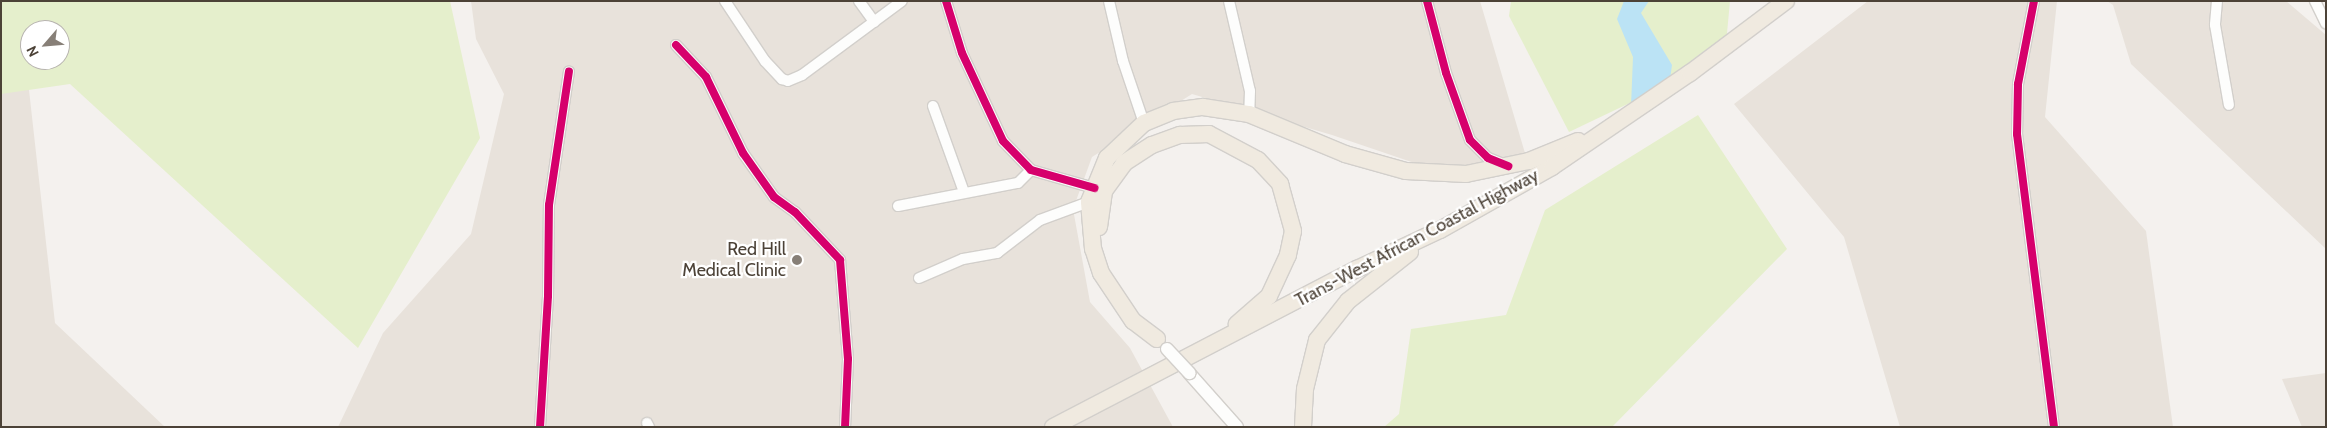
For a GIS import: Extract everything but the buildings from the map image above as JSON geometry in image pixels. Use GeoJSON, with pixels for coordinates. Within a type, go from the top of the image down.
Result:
{"type":"FeatureCollection","features":[{"type":"Feature","properties":{"kind":"highway","name":"Trans-West African Coastal Highway"},"geometry":{"type":"LineString","coordinates":[[1053,427],[1203,351],[1357,269],[1440,230],[1552,167],[1786,1]]}},
{"type":"Feature","properties":{"kind":"highway"},"geometry":{"type":"LineString","coordinates":[[1162,344],[1134,321],[1101,273],[1093,249],[1091,195],[1107,158],[1144,123],[1173,111],[1203,107],[1249,114],[1345,154],[1406,171],[1466,174],[1508,166],[1608,129]]}},
{"type":"Feature","properties":{"kind":"highway"},"geometry":{"type":"LineString","coordinates":[[1162,344],[1136,317],[1106,267],[1100,243],[1099,216],[1104,192],[1124,163],[1152,145],[1180,135],[1209,134],[1258,160],[1280,184],[1293,231],[1288,255],[1269,296],[1203,351]]}},
{"type":"Feature","properties":{"kind":"highway"},"geometry":{"type":"LineString","coordinates":[[1303,427],[1305,389],[1316,340],[1348,301],[1440,230]]}},
{"type":"Feature","properties":{"kind":"street"},"geometry":{"type":"LineString","coordinates":[[726,1],[765,61],[782,80],[788,81],[802,75],[902,1]]}},
{"type":"Feature","properties":{"kind":"street"},"geometry":{"type":"LineString","coordinates":[[859,1],[874,22]]}},
{"type":"Feature","properties":{"kind":"street"},"geometry":{"type":"LineString","coordinates":[[946,1],[962,53],[1003,141],[1031,170],[1091,195]]}},
{"type":"Feature","properties":{"kind":"street"},"geometry":{"type":"LineString","coordinates":[[1109,1],[1123,61],[1144,123]]}},
{"type":"Feature","properties":{"kind":"street"},"geometry":{"type":"LineString","coordinates":[[1228,1],[1250,91],[1249,114]]}},
{"type":"Feature","properties":{"kind":"street"},"geometry":{"type":"LineString","coordinates":[[1427,1],[1446,73],[1470,140],[1488,158],[1508,166]]}},
{"type":"Feature","properties":{"kind":"street"},"geometry":{"type":"LineString","coordinates":[[2034,1],[2018,84],[2017,134],[2054,427]]}},
{"type":"Feature","properties":{"kind":"street"},"geometry":{"type":"LineString","coordinates":[[2216,1],[2215,25],[2229,105]]}},
{"type":"Feature","properties":{"kind":"street"},"geometry":{"type":"LineString","coordinates":[[2315,1],[2326,24]]}},
{"type":"Feature","properties":{"kind":"street"},"geometry":{"type":"LineString","coordinates":[[676,45],[706,77],[743,153],[774,197],[795,212],[840,260],[848,359],[845,427]]}},
{"type":"Feature","properties":{"kind":"street"},"geometry":{"type":"LineString","coordinates":[[540,427],[548,296],[549,205],[569,71]]}},
{"type":"Feature","properties":{"kind":"street"},"geometry":{"type":"LineString","coordinates":[[933,106],[964,192]]}},
{"type":"Feature","properties":{"kind":"street"},"geometry":{"type":"LineString","coordinates":[[898,206],[1018,183],[1031,170]]}},
{"type":"Feature","properties":{"kind":"street"},"geometry":{"type":"LineString","coordinates":[[919,278],[963,259],[997,253],[1040,220],[1091,195]]}},
{"type":"Feature","properties":{"kind":"street"},"geometry":{"type":"LineString","coordinates":[[1162,344],[1237,427]]}},
{"type":"Feature","properties":{"kind":"shaded area"},"geometry":{"type":"Polygon","coordinates":[[[471,1],[1480,1],[1527,160],[1444,173],[1332,135],[1192,94],[1092,157],[1073,209],[1090,302],[1130,348],[1173,427],[338,427],[383,333],[471,234],[504,94],[476,39],[471,1]]]}},
{"type":"Feature","properties":{"kind":"shaded area"},"geometry":{"type":"Polygon","coordinates":[[[1868,1],[2057,1],[2045,117],[2146,231],[2173,427],[1900,427],[1844,237],[1734,104],[1868,1]]]}},
{"type":"Feature","properties":{"kind":"shaded area"},"geometry":{"type":"Polygon","coordinates":[[[2107,1],[2286,1],[2326,35],[2326,249],[2131,64],[2113,5],[2107,1]]]}},
{"type":"Feature","properties":{"kind":"shaded area"},"geometry":{"type":"Polygon","coordinates":[[[20,55],[20,70],[27,70],[55,323],[165,427],[1,427],[1,57],[20,55]]]}},
{"type":"Feature","properties":{"kind":"shaded area"},"geometry":{"type":"Polygon","coordinates":[[[2326,373],[2326,427],[2302,427],[2282,379],[2326,373]]]}},
{"type":"Feature","properties":{"kind":"green space"},"geometry":{"type":"Polygon","coordinates":[[[1,1],[450,1],[480,138],[358,348],[70,84],[1,94],[1,1]]]}},
{"type":"Feature","properties":{"kind":"green space"},"geometry":{"type":"Polygon","coordinates":[[[1511,1],[1730,1],[1726,44],[1678,80],[1569,132],[1509,16],[1511,1]]]}},
{"type":"Feature","properties":{"kind":"green space"},"geometry":{"type":"Polygon","coordinates":[[[1698,115],[1787,249],[1612,427],[1384,427],[1399,414],[1411,329],[1506,315],[1545,210],[1698,115]]]}},
{"type":"Feature","properties":{"kind":"water"},"geometry":{"type":"Polygon","coordinates":[[[1624,1],[1649,1],[1641,13],[1672,65],[1669,86],[1631,106],[1633,57],[1617,19],[1624,1]]]}},
{"type":"Feature","properties":{"kind":"cycle path"},"geometry":{"type":"LineString","coordinates":[[946,1],[962,53],[1003,141],[1031,170],[1094,188]]}},
{"type":"Feature","properties":{"kind":"cycle path"},"geometry":{"type":"LineString","coordinates":[[1427,1],[1446,73],[1470,140],[1488,158],[1508,166]]}},
{"type":"Feature","properties":{"kind":"cycle path"},"geometry":{"type":"LineString","coordinates":[[2034,1],[2018,84],[2017,134],[2054,427]]}},
{"type":"Feature","properties":{"kind":"cycle path"},"geometry":{"type":"LineString","coordinates":[[676,45],[706,77],[743,153],[774,197],[795,212],[840,260],[848,359],[845,427]]}},
{"type":"Feature","properties":{"kind":"cycle path"},"geometry":{"type":"LineString","coordinates":[[540,427],[548,296],[549,205],[569,71]]}},
{"type":"Feature","properties":{"kind":"place","name":"Red Hill Medical Clinic"},"geometry":{"type":"Point","coordinates":[797,260]}}]}
